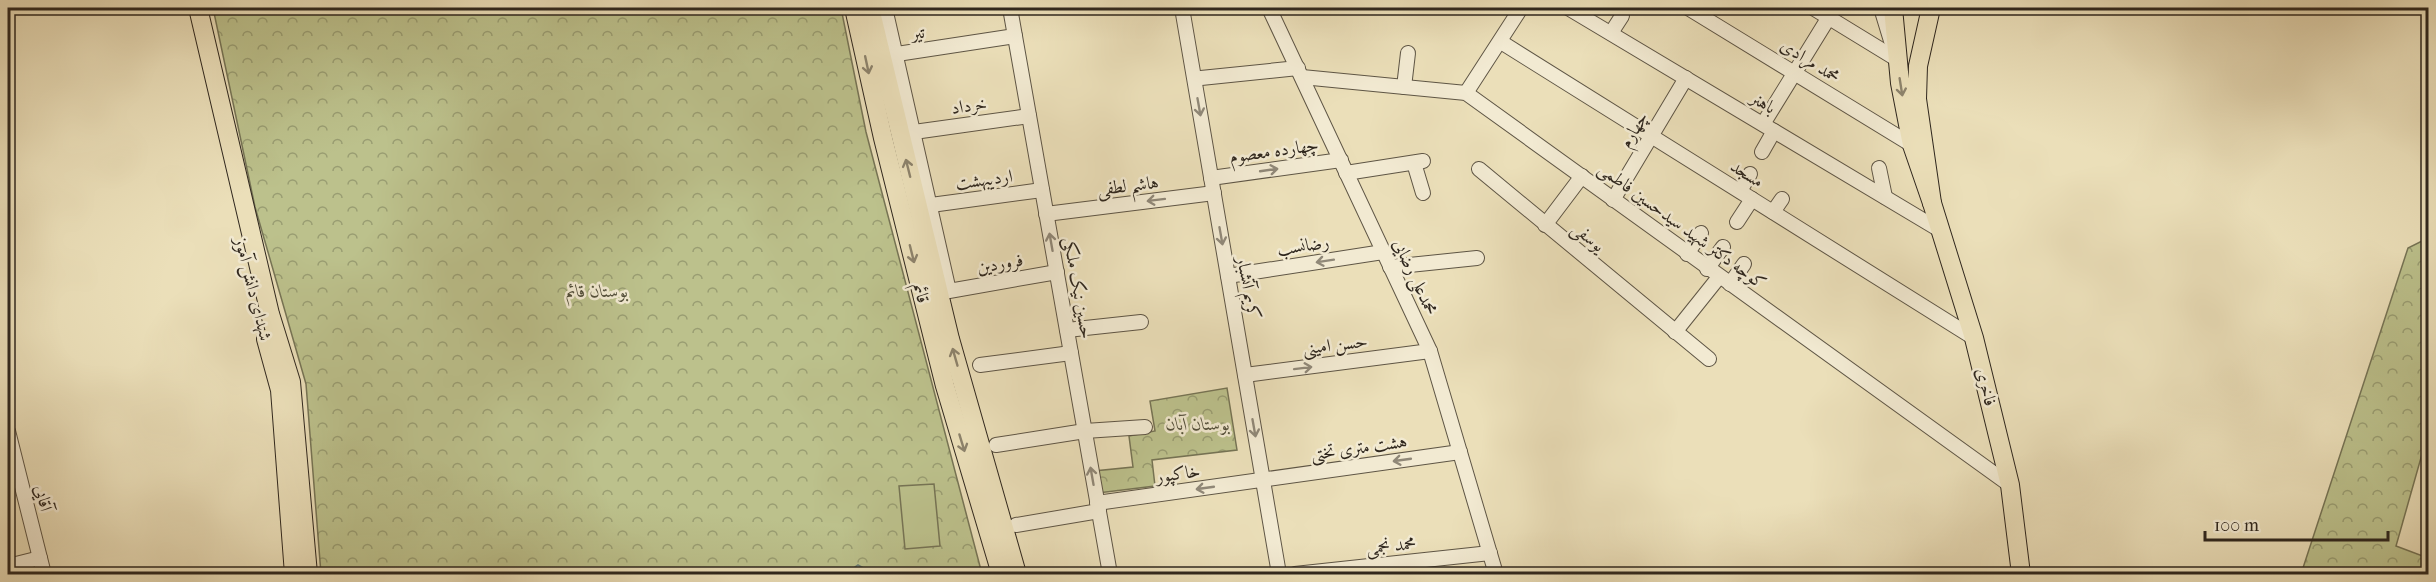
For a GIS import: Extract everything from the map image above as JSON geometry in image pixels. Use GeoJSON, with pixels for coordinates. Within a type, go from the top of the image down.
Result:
{"type":"FeatureCollection","features":[{"type":"Feature","properties":{"kind":"main road","name":"شهدای دانش آموز"},"geometry":{"type":"LineString","coordinates":[[187,8],[244,253],[280,390],[294,574]]}},
{"type":"Feature","properties":{"kind":"main road"},"geometry":{"type":"LineString","coordinates":[[198,8],[270,314],[291,382],[308,574]]}},
{"type":"Feature","properties":{"kind":"main road","name":"قائم"},"geometry":{"type":"LineString","coordinates":[[854,8],[883,138],[945,386],[1001,574]]}},
{"type":"Feature","properties":{"kind":"main road","name":"قائم"},"geometry":{"type":"LineString","coordinates":[[870,8],[950,339],[1017,574]]}},
{"type":"Feature","properties":{"kind":"main road","name":"فاخری"},"geometry":{"type":"LineString","coordinates":[[1893,8],[1898,60],[1912,145],[1932,203]]}},
{"type":"Feature","properties":{"kind":"main road","name":"فاخری"},"geometry":{"type":"LineString","coordinates":[[1931,8],[1918,66],[1917,99],[1932,203],[1938,230],[1974,338],[2010,485],[2021,574]]}},
{"type":"Feature","properties":{"kind":"street"},"geometry":{"type":"LineString","coordinates":[[885,8],[931,205]]}},
{"type":"Feature","properties":{"kind":"street","name":"حسین نیک ملکی"},"geometry":{"type":"LineString","coordinates":[[1010,8],[1110,574]]}},
{"type":"Feature","properties":{"kind":"street","name":"کریم آتشبار"},"geometry":{"type":"LineString","coordinates":[[1182,8],[1280,574]]}},
{"type":"Feature","properties":{"kind":"street","name":"محمدعلی رضایی"},"geometry":{"type":"LineString","coordinates":[[1269,8],[1430,351],[1496,574]]}},
{"type":"Feature","properties":{"kind":"street"},"geometry":{"type":"LineString","coordinates":[[1200,78],[1300,73],[1466,93],[1521,8]]}},
{"type":"Feature","properties":{"kind":"street","name":"باهنر"},"geometry":{"type":"LineString","coordinates":[[1568,8],[1938,230]]}},
{"type":"Feature","properties":{"kind":"street","name":"محمد مرادی"},"geometry":{"type":"LineString","coordinates":[[1688,8],[1912,145]]}},
{"type":"Feature","properties":{"kind":"street"},"geometry":{"type":"LineString","coordinates":[[1813,8],[1898,60]]}},
{"type":"Feature","properties":{"kind":"street"},"geometry":{"type":"LineString","coordinates":[[1881,8],[1898,60]]}},
{"type":"Feature","properties":{"kind":"street"},"geometry":{"type":"LineString","coordinates":[[1611,33],[1622,16]]}},
{"type":"Feature","properties":{"kind":"street"},"geometry":{"type":"LineString","coordinates":[[1762,152],[1769,128],[1795,73],[1829,17]]}},
{"type":"Feature","properties":{"kind":"street","name":"تیر"},"geometry":{"type":"LineString","coordinates":[[897,54],[1015,36]]}},
{"type":"Feature","properties":{"kind":"street","name":"مسجد"},"geometry":{"type":"LineString","coordinates":[[1501,42],[1974,338]]}},
{"type":"Feature","properties":{"kind":"street"},"geometry":{"type":"LineString","coordinates":[[1404,87],[1408,53]]}},
{"type":"Feature","properties":{"kind":"street","name":"چهارم"},"geometry":{"type":"LineString","coordinates":[[1612,200],[1686,78]]}},
{"type":"Feature","properties":{"kind":"street","name":"کوچه دکتر شهید سیدحسین فاطمی"},"geometry":{"type":"LineString","coordinates":[[1466,93],[2010,485]]}},
{"type":"Feature","properties":{"kind":"street","name":"خرداد"},"geometry":{"type":"LineString","coordinates":[[914,132],[1029,116]]}},
{"type":"Feature","properties":{"kind":"street","name":"چهارده معصوم"},"geometry":{"type":"LineString","coordinates":[[1211,178],[1418,162],[1423,193]]}},
{"type":"Feature","properties":{"kind":"street"},"geometry":{"type":"LineString","coordinates":[[1879,168],[1885,197]]}},
{"type":"Feature","properties":{"kind":"street","name":"یوسفی"},"geometry":{"type":"LineString","coordinates":[[1479,169],[1709,359]]}},
{"type":"Feature","properties":{"kind":"street"},"geometry":{"type":"LineString","coordinates":[[1737,222],[1750,174]]}},
{"type":"Feature","properties":{"kind":"street"},"geometry":{"type":"LineString","coordinates":[[1545,225],[1582,176]]}},
{"type":"Feature","properties":{"kind":"street","name":"اردیبهشت"},"geometry":{"type":"LineString","coordinates":[[931,205],[1042,190]]}},
{"type":"Feature","properties":{"kind":"street","name":"هاشم لطفی"},"geometry":{"type":"LineString","coordinates":[[1046,214],[1214,193]]}},
{"type":"Feature","properties":{"kind":"street"},"geometry":{"type":"LineString","coordinates":[[1773,212],[1782,199]]}},
{"type":"Feature","properties":{"kind":"street","name":"فروردین"},"geometry":{"type":"LineString","coordinates":[[931,205],[949,291],[1057,272]]}},
{"type":"Feature","properties":{"kind":"street"},"geometry":{"type":"LineString","coordinates":[[1687,254],[1701,233]]}},
{"type":"Feature","properties":{"kind":"street"},"geometry":{"type":"LineString","coordinates":[[1719,277],[1723,248]]}},
{"type":"Feature","properties":{"kind":"street","name":"رضانسب"},"geometry":{"type":"LineString","coordinates":[[1228,276],[1383,252]]}},
{"type":"Feature","properties":{"kind":"street"},"geometry":{"type":"LineString","coordinates":[[1390,267],[1478,258]]}},
{"type":"Feature","properties":{"kind":"street"},"geometry":{"type":"LineString","coordinates":[[1675,332],[1719,277],[1744,264]]}},
{"type":"Feature","properties":{"kind":"street"},"geometry":{"type":"LineString","coordinates":[[1067,330],[1141,322]]}},
{"type":"Feature","properties":{"kind":"street","name":"حسن امینی"},"geometry":{"type":"LineString","coordinates":[[1245,375],[1430,351]]}},
{"type":"Feature","properties":{"kind":"street"},"geometry":{"type":"LineString","coordinates":[[980,365],[1071,353]]}},
{"type":"Feature","properties":{"kind":"street"},"geometry":{"type":"LineString","coordinates":[[996,445],[1085,432],[1145,427]]}},
{"type":"Feature","properties":{"kind":"street","name":"آقایی"},"geometry":{"type":"LineString","coordinates":[[8,431],[14,482],[44,574]]}},
{"type":"Feature","properties":{"kind":"street","name":"هشت متری تختی"},"geometry":{"type":"LineString","coordinates":[[1263,480],[1460,452]]}},
{"type":"Feature","properties":{"kind":"street","name":"خاکپور"},"geometry":{"type":"LineString","coordinates":[[1016,525],[1098,507],[1263,480]]}},
{"type":"Feature","properties":{"kind":"street","name":"محمد نجمی"},"geometry":{"type":"LineString","coordinates":[[1295,574],[1490,553]]}},
{"type":"Feature","properties":{"kind":"street"},"geometry":{"type":"LineString","coordinates":[[8,566],[40,558]]}},
{"type":"Feature","properties":{"kind":"green space","name":"بوستان قائم"},"geometry":{"type":"Polygon","coordinates":[[[213,8],[841,8],[866,132],[982,574],[321,574],[306,384],[255,207],[213,8]]]}},
{"type":"Feature","properties":{"kind":"green space"},"geometry":{"type":"Polygon","coordinates":[[[2428,238],[2428,433],[2396,546],[2428,558],[2428,574],[2301,574],[2408,248],[2428,238]]]}},
{"type":"Feature","properties":{"kind":"green space","name":"بوستان آبان"},"geometry":{"type":"Polygon","coordinates":[[[1227,388],[1237,450],[1152,460],[1155,486],[1098,493],[1094,471],[1133,467],[1129,436],[1155,431],[1150,401],[1227,388]]]}},
{"type":"Feature","properties":{"kind":"green space"},"geometry":{"type":"Polygon","coordinates":[[[934,484],[940,546],[905,549],[899,486],[934,484]]]}},
{"type":"Feature","properties":{"kind":"water"},"geometry":{"type":"Polygon","coordinates":[[[858,565],[869,571],[869,574],[845,574],[858,565]]]}}]}
